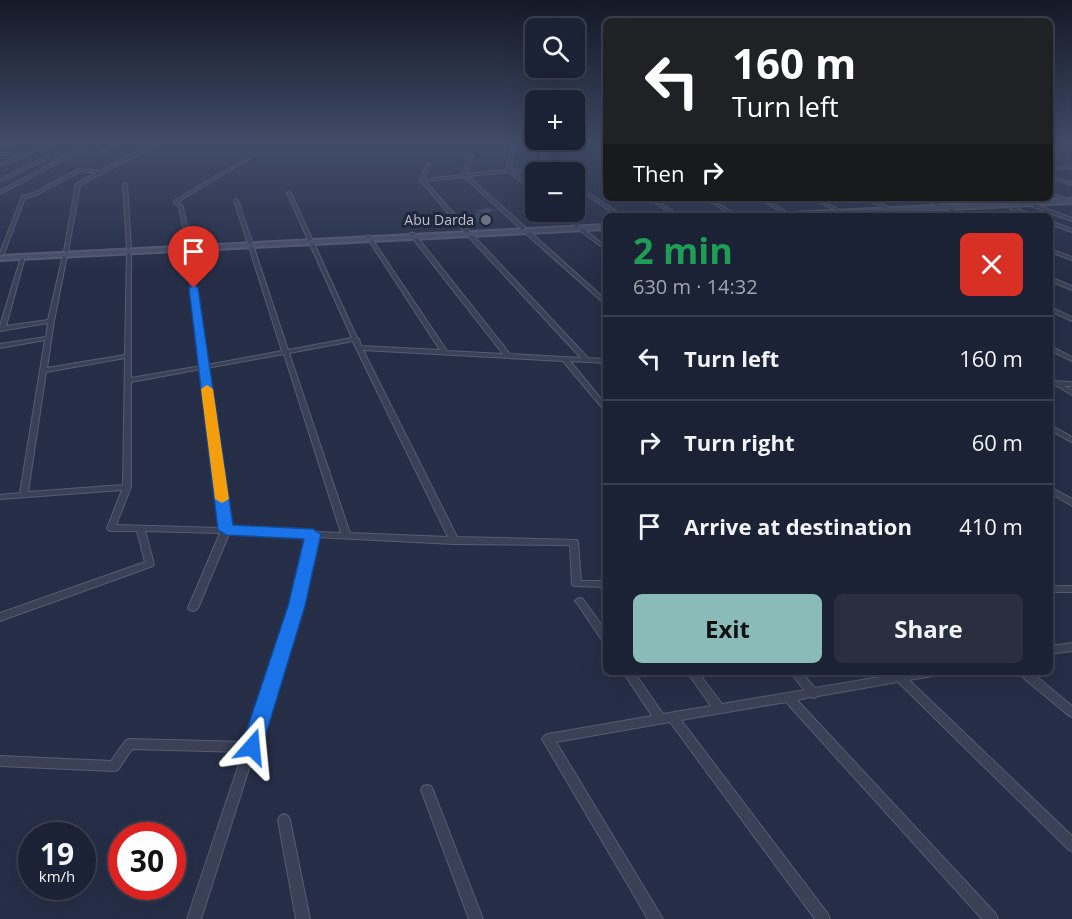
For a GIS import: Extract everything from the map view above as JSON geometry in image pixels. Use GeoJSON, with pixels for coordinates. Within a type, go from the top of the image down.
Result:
{"type":"FeatureCollection","features":[{"type":"Feature","properties":{"kind":"street"},"geometry":{"type":"LineString","coordinates":[[1,255],[23,197],[50,186]]}},
{"type":"Feature","properties":{"kind":"street"},"geometry":{"type":"LineString","coordinates":[[24,495],[48,338],[77,186]]}},
{"type":"Feature","properties":{"kind":"street"},"geometry":{"type":"LineString","coordinates":[[125,186],[129,250],[127,487],[109,527],[454,541],[574,542],[577,584],[603,584]]}},
{"type":"Feature","properties":{"kind":"street"},"geometry":{"type":"LineString","coordinates":[[193,608],[226,530],[189,246],[181,207],[175,202],[202,186]]}},
{"type":"Feature","properties":{"kind":"street"},"geometry":{"type":"LineString","coordinates":[[427,186],[586,360]]}},
{"type":"Feature","properties":{"kind":"street"},"geometry":{"type":"LineString","coordinates":[[476,186],[603,300]]}},
{"type":"Feature","properties":{"kind":"street"},"geometry":{"type":"LineString","coordinates":[[585,192],[616,213]]}},
{"type":"Feature","properties":{"kind":"street"},"geometry":{"type":"LineString","coordinates":[[289,193],[359,348],[454,541]]}},
{"type":"Feature","properties":{"kind":"street"},"geometry":{"type":"LineString","coordinates":[[1053,195],[1072,202]]}},
{"type":"Feature","properties":{"kind":"street"},"geometry":{"type":"LineString","coordinates":[[236,200],[346,535]]}},
{"type":"Feature","properties":{"kind":"street"},"geometry":{"type":"LineString","coordinates":[[655,201],[673,213]]}},
{"type":"Feature","properties":{"kind":"street"},"geometry":{"type":"LineString","coordinates":[[711,201],[732,213]]}},
{"type":"Feature","properties":{"kind":"street"},"geometry":{"type":"LineString","coordinates":[[765,201],[786,213]]}},
{"type":"Feature","properties":{"kind":"street"},"geometry":{"type":"LineString","coordinates":[[819,201],[844,213]]}},
{"type":"Feature","properties":{"kind":"street"},"geometry":{"type":"LineString","coordinates":[[872,201],[892,210]]}},
{"type":"Feature","properties":{"kind":"street"},"geometry":{"type":"LineString","coordinates":[[929,201],[958,213]]}},
{"type":"Feature","properties":{"kind":"street"},"geometry":{"type":"LineString","coordinates":[[1018,201],[1024,203]]}},
{"type":"Feature","properties":{"kind":"street"},"geometry":{"type":"LineString","coordinates":[[899,213],[948,209],[988,202],[1004,204],[1072,202]]}},
{"type":"Feature","properties":{"kind":"street"},"geometry":{"type":"LineString","coordinates":[[858,213],[892,210],[1012,208],[1072,202]]}},
{"type":"Feature","properties":{"kind":"street"},"geometry":{"type":"LineString","coordinates":[[1035,206],[1072,220]]}},
{"type":"Feature","properties":{"kind":"street"},"geometry":{"type":"LineString","coordinates":[[1012,208],[1026,213]]}},
{"type":"Feature","properties":{"kind":"street"},"geometry":{"type":"LineString","coordinates":[[573,222],[603,247]]}},
{"type":"Feature","properties":{"kind":"street"},"geometry":{"type":"LineString","coordinates":[[1053,223],[1072,231]]}},
{"type":"Feature","properties":{"kind":"street"},"geometry":{"type":"LineString","coordinates":[[1,255],[603,226]]}},
{"type":"Feature","properties":{"kind":"street"},"geometry":{"type":"LineString","coordinates":[[413,236],[508,356]]}},
{"type":"Feature","properties":{"kind":"street"},"geometry":{"type":"LineString","coordinates":[[369,238],[445,353]]}},
{"type":"Feature","properties":{"kind":"street"},"geometry":{"type":"LineString","coordinates":[[1053,251],[1072,260]]}},
{"type":"Feature","properties":{"kind":"street"},"geometry":{"type":"LineString","coordinates":[[1,255],[24,257],[65,253]]}},
{"type":"Feature","properties":{"kind":"street"},"geometry":{"type":"LineString","coordinates":[[24,257],[1,329],[51,321]]}},
{"type":"Feature","properties":{"kind":"street"},"geometry":{"type":"LineString","coordinates":[[1053,280],[1072,288]]}},
{"type":"Feature","properties":{"kind":"street"},"geometry":{"type":"LineString","coordinates":[[1059,282],[1072,280]]}},
{"type":"Feature","properties":{"kind":"street"},"geometry":{"type":"LineString","coordinates":[[1053,310],[1072,319]]}},
{"type":"Feature","properties":{"kind":"street"},"geometry":{"type":"LineString","coordinates":[[0,346],[48,338]]}},
{"type":"Feature","properties":{"kind":"street"},"geometry":{"type":"LineString","coordinates":[[128,381],[356,339]]}},
{"type":"Feature","properties":{"kind":"street"},"geometry":{"type":"LineString","coordinates":[[359,348],[603,361]]}},
{"type":"Feature","properties":{"kind":"street"},"geometry":{"type":"LineString","coordinates":[[1053,350],[1072,359]]}},
{"type":"Feature","properties":{"kind":"street"},"geometry":{"type":"LineString","coordinates":[[43,371],[129,356]]}},
{"type":"Feature","properties":{"kind":"street"},"geometry":{"type":"LineString","coordinates":[[565,359],[603,405]]}},
{"type":"Feature","properties":{"kind":"street"},"geometry":{"type":"LineString","coordinates":[[1053,383],[1072,384]]}},
{"type":"Feature","properties":{"kind":"street"},"geometry":{"type":"LineString","coordinates":[[1053,383],[1072,393]]}},
{"type":"Feature","properties":{"kind":"street"},"geometry":{"type":"LineString","coordinates":[[1053,429],[1072,440]]}},
{"type":"Feature","properties":{"kind":"street"},"geometry":{"type":"LineString","coordinates":[[0,497],[127,487]]}},
{"type":"Feature","properties":{"kind":"street"},"geometry":{"type":"LineString","coordinates":[[1053,491],[1072,504]]}},
{"type":"Feature","properties":{"kind":"street"},"geometry":{"type":"LineString","coordinates":[[0,617],[150,564],[140,528]]}},
{"type":"Feature","properties":{"kind":"street"},"geometry":{"type":"LineString","coordinates":[[194,919],[297,606],[313,534]]}},
{"type":"Feature","properties":{"kind":"street"},"geometry":{"type":"LineString","coordinates":[[1053,589],[1072,589]]}},
{"type":"Feature","properties":{"kind":"street"},"geometry":{"type":"LineString","coordinates":[[580,601],[603,635]]}},
{"type":"Feature","properties":{"kind":"street"},"geometry":{"type":"LineString","coordinates":[[1053,650],[1072,647]]}},
{"type":"Feature","properties":{"kind":"street"},"geometry":{"type":"LineString","coordinates":[[630,675],[823,919]]}},
{"type":"Feature","properties":{"kind":"street"},"geometry":{"type":"LineString","coordinates":[[694,675],[719,709]]}},
{"type":"Feature","properties":{"kind":"street"},"geometry":{"type":"LineString","coordinates":[[798,675],[814,694]]}},
{"type":"Feature","properties":{"kind":"street"},"geometry":{"type":"LineString","coordinates":[[1028,675],[1072,712]]}},
{"type":"Feature","properties":{"kind":"street"},"geometry":{"type":"LineString","coordinates":[[656,919],[548,739],[906,676],[1072,845]]}},
{"type":"Feature","properties":{"kind":"street"},"geometry":{"type":"LineString","coordinates":[[789,698],[991,919]]}},
{"type":"Feature","properties":{"kind":"street"},"geometry":{"type":"LineString","coordinates":[[0,761],[114,766],[129,744],[252,747]]}},
{"type":"Feature","properties":{"kind":"street"},"geometry":{"type":"LineString","coordinates":[[427,790],[476,919]]}},
{"type":"Feature","properties":{"kind":"street"},"geometry":{"type":"LineString","coordinates":[[284,820],[303,919]]}},
{"type":"Feature","properties":{"kind":"building"},"geometry":{"type":"Polygon","coordinates":[[[486,207],[497,210],[486,214],[475,211],[486,207]]]}},
{"type":"Feature","properties":{"kind":"slow traffic"},"geometry":{"type":"LineString","coordinates":[[207,389],[222,499]]}},
{"type":"Feature","properties":{"kind":"place","name":"Abu Darda"},"geometry":{"type":"Point","coordinates":[486,220]}},
{"type":"Feature","properties":{"kind":"route"},"geometry":{"type":"LineString","coordinates":[[194,288],[226,530],[313,534],[297,606],[252,747]]}}]}
